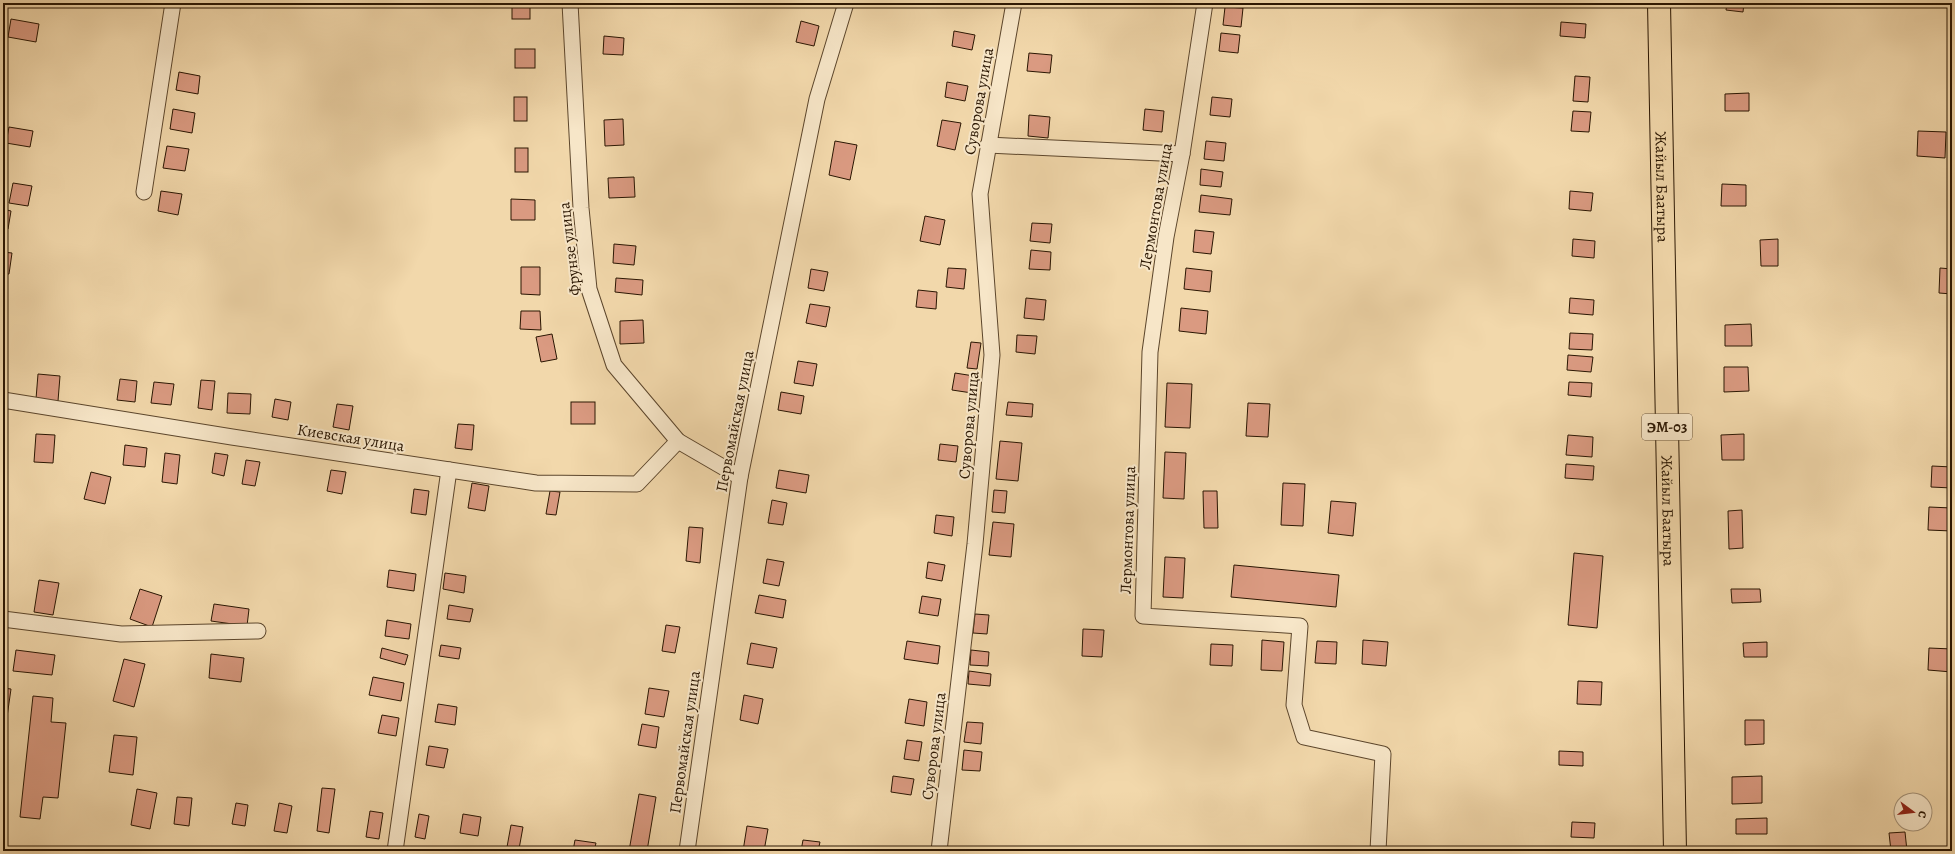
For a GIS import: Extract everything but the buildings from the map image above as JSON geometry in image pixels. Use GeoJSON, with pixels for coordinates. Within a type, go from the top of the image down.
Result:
{"type":"FeatureCollection","features":[{"type":"Feature","properties":{"kind":"highway","name":"Жайыл Баатыра"},"geometry":{"type":"LineString","coordinates":[[1659,3],[1675,851]]}},
{"type":"Feature","properties":{"kind":"street"},"geometry":{"type":"LineString","coordinates":[[144,192],[173,3]]}},
{"type":"Feature","properties":{"kind":"street","name":"Фрунзе улица"},"geometry":{"type":"LineString","coordinates":[[570,3],[581,208],[589,289],[614,365],[678,441],[740,477]]}},
{"type":"Feature","properties":{"kind":"street","name":"Первомайская улица"},"geometry":{"type":"LineString","coordinates":[[687,851],[740,477],[817,100],[846,3]]}},
{"type":"Feature","properties":{"kind":"street","name":"Суворова улица"},"geometry":{"type":"LineString","coordinates":[[938,851],[975,544],[992,355],[980,194],[1014,3]]}},
{"type":"Feature","properties":{"kind":"street","name":"Лермонтова улица"},"geometry":{"type":"LineString","coordinates":[[1205,3],[1182,154],[1166,237],[1150,352],[1143,616],[1300,626],[1294,705],[1304,737],[1383,754],[1378,851]]}},
{"type":"Feature","properties":{"kind":"street"},"geometry":{"type":"LineString","coordinates":[[988,145],[1182,154]]}},
{"type":"Feature","properties":{"kind":"street","name":"Киевская улица"},"geometry":{"type":"LineString","coordinates":[[3,400],[232,437],[536,483],[637,484],[678,441]]}},
{"type":"Feature","properties":{"kind":"street"},"geometry":{"type":"LineString","coordinates":[[395,851],[450,470]]}},
{"type":"Feature","properties":{"kind":"street"},"geometry":{"type":"LineString","coordinates":[[3,619],[121,634],[258,631]]}}]}
